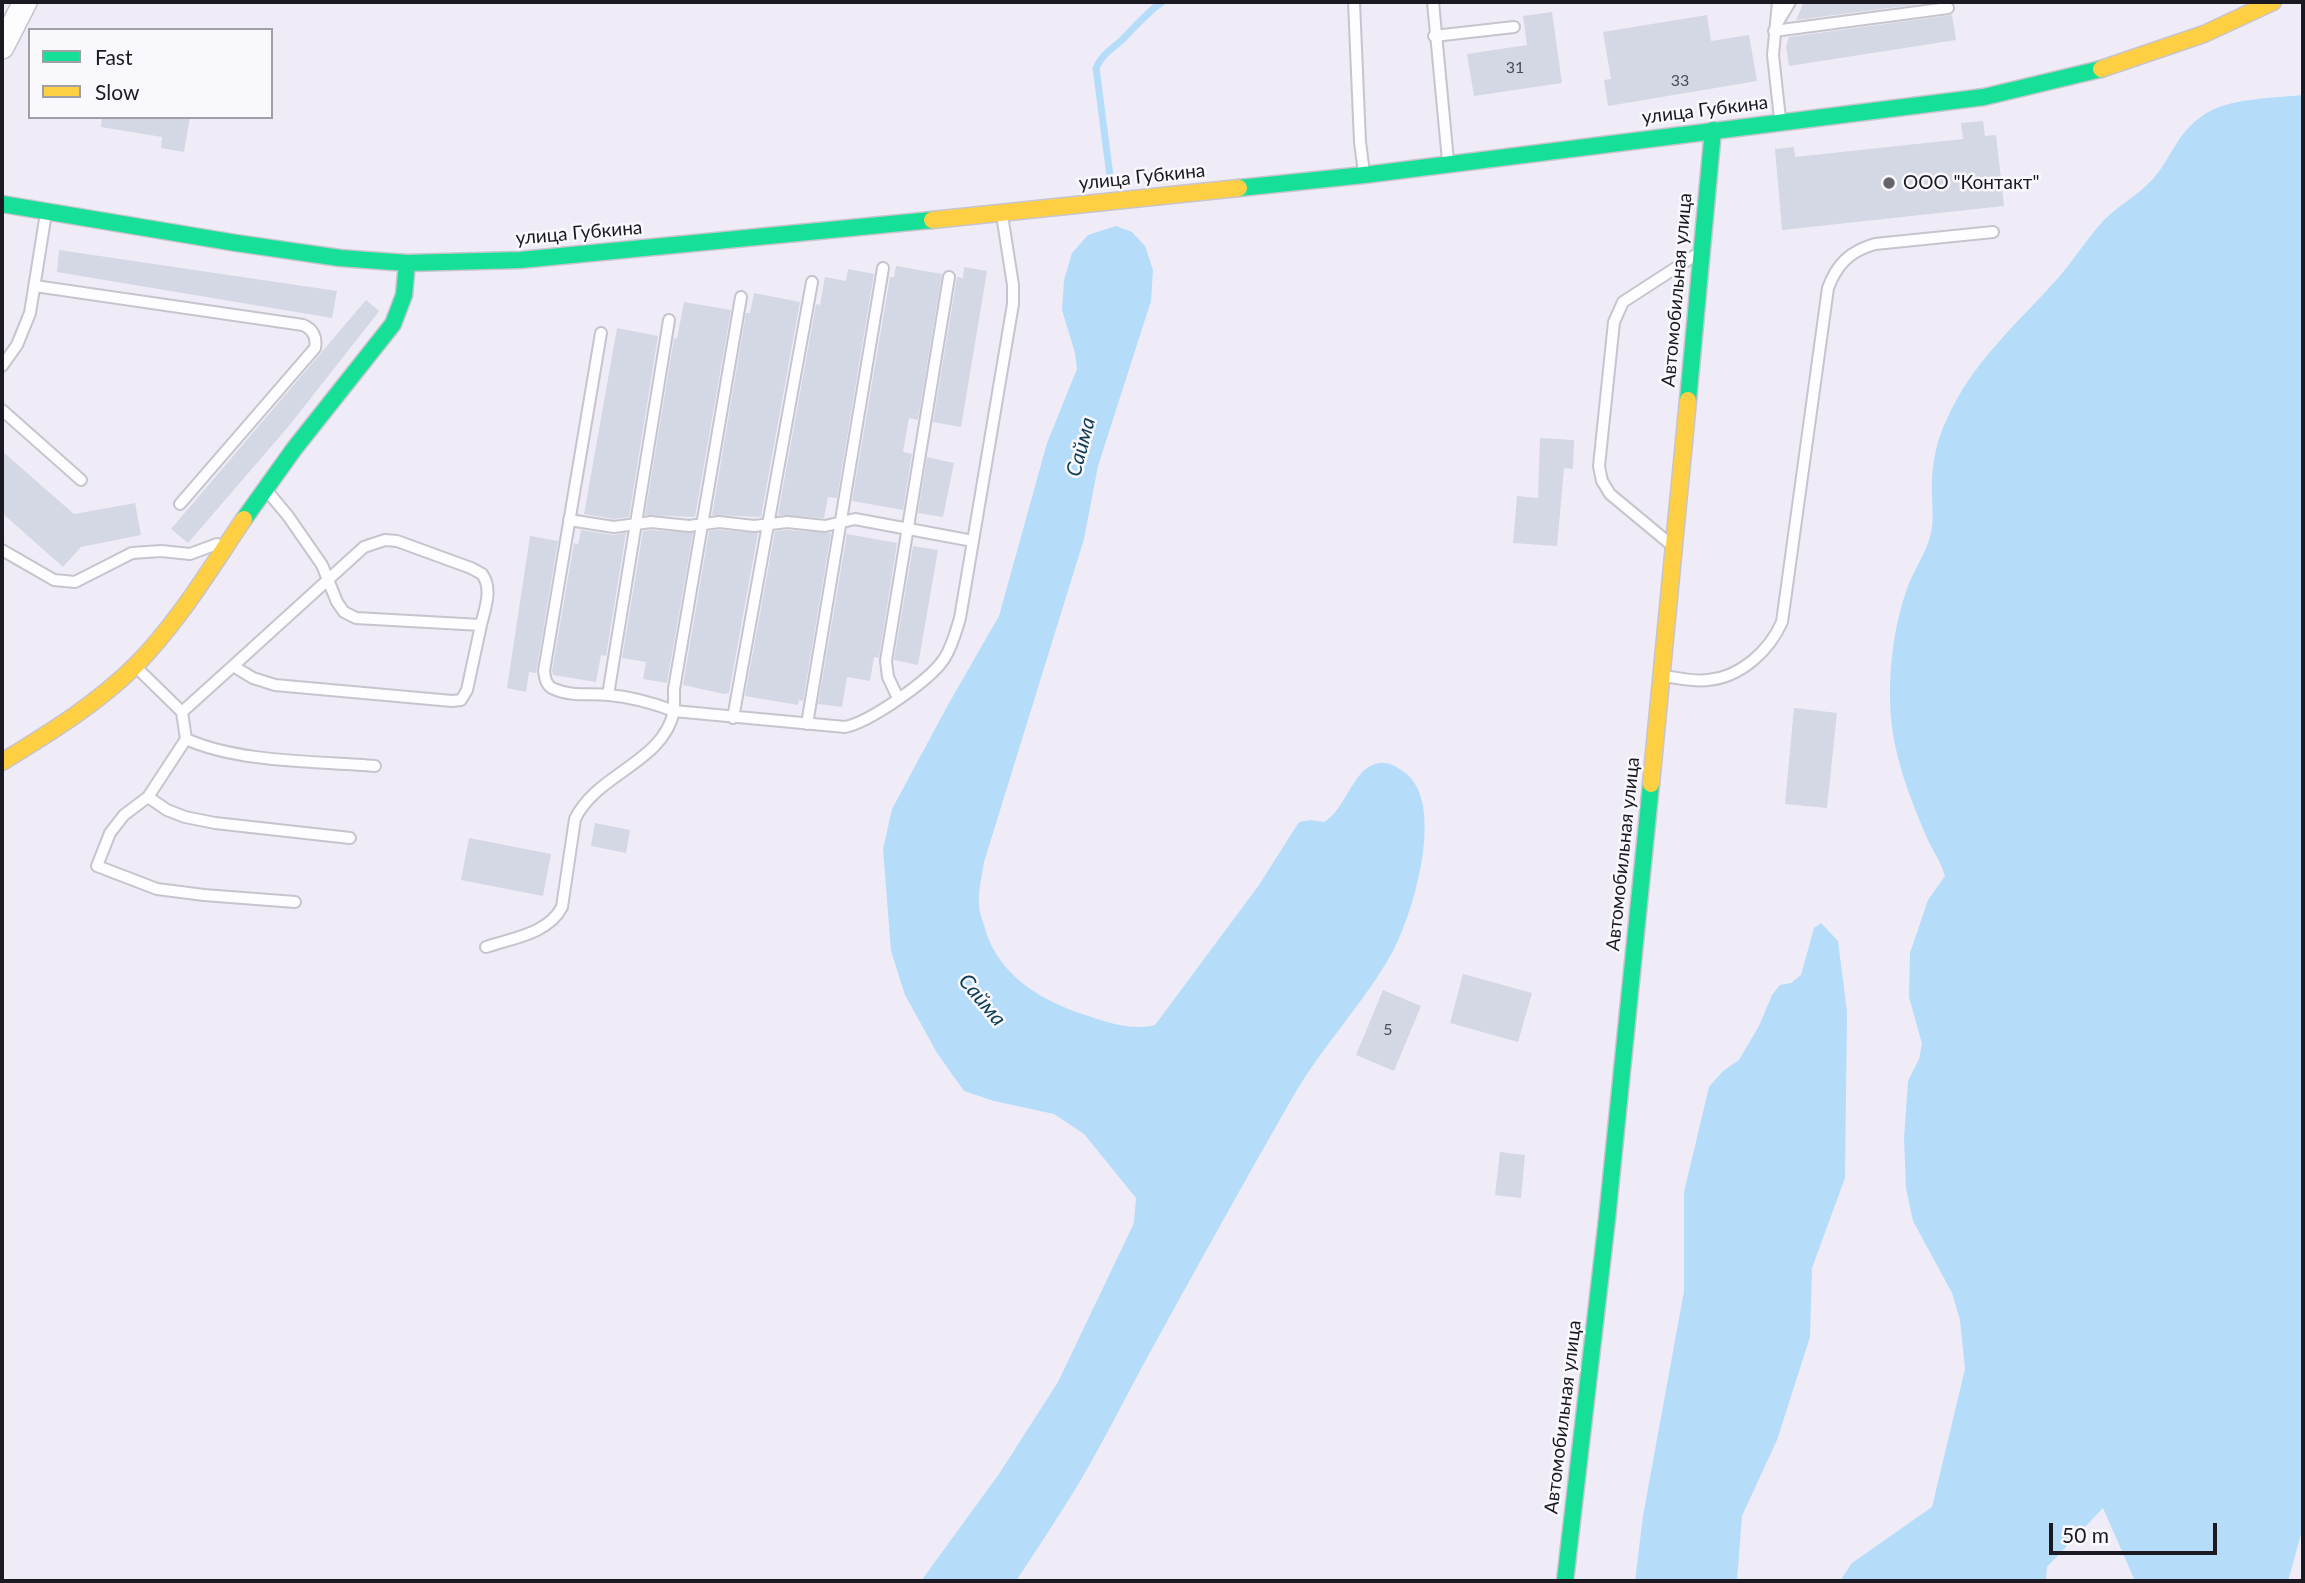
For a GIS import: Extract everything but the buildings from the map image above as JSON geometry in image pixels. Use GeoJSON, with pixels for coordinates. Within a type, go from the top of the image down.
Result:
{"type":"FeatureCollection","features":[{"type":"Feature","properties":{"kind":"street"},"geometry":{"type":"LineString","coordinates":[[2,47],[25,2]]}},
{"type":"Feature","properties":{"kind":"street","name":"улица Губкина"},"geometry":{"type":"LineString","coordinates":[[2,204],[340,258],[407,263],[520,260],[1364,175],[1934,104],[2048,83],[2104,68],[2180,43],[2273,2]]}},
{"type":"Feature","properties":{"kind":"street","name":"Автомобильная улица"},"geometry":{"type":"LineString","coordinates":[[1565,1581],[1588,1393],[1662,676],[1713,130]]}},
{"type":"Feature","properties":{"kind":"street"},"geometry":{"type":"LineString","coordinates":[[2,762],[84,710],[135,666],[197,591],[265,488],[393,324],[406,290],[407,263]]}},
{"type":"Feature","properties":{"kind":"lane"},"geometry":{"type":"LineString","coordinates":[[1354,2],[1364,175]]}},
{"type":"Feature","properties":{"kind":"lane"},"geometry":{"type":"LineString","coordinates":[[1433,2],[1434,36],[1448,164]]}},
{"type":"Feature","properties":{"kind":"lane"},"geometry":{"type":"LineString","coordinates":[[1778,2],[1773,55],[1780,122]]}},
{"type":"Feature","properties":{"kind":"lane"},"geometry":{"type":"LineString","coordinates":[[1774,31],[1790,2]]}},
{"type":"Feature","properties":{"kind":"lane"},"geometry":{"type":"LineString","coordinates":[[1774,31],[1948,8]]}},
{"type":"Feature","properties":{"kind":"lane"},"geometry":{"type":"LineString","coordinates":[[1434,36],[1514,27]]}},
{"type":"Feature","properties":{"kind":"lane"},"geometry":{"type":"LineString","coordinates":[[2,366],[24,330],[35,286],[46,211]]}},
{"type":"Feature","properties":{"kind":"lane"},"geometry":{"type":"LineString","coordinates":[[601,333],[544,671],[545,679],[553,689],[580,695],[608,695],[650,702],[674,711],[845,727],[859,724],[935,671],[946,657],[960,618],[1013,304],[1012,277],[1001,213]]}},
{"type":"Feature","properties":{"kind":"lane"},"geometry":{"type":"LineString","coordinates":[[1662,676],[1705,681],[1735,673],[1766,650],[1782,622],[1828,288],[1834,272],[1844,259],[1860,248],[1875,244],[1993,232]]}},
{"type":"Feature","properties":{"kind":"lane"},"geometry":{"type":"LineString","coordinates":[[1674,547],[1610,494],[1602,481],[1598,466],[1617,311],[1623,302],[1702,252]]}},
{"type":"Feature","properties":{"kind":"lane"},"geometry":{"type":"LineString","coordinates":[[807,724],[883,268]]}},
{"type":"Feature","properties":{"kind":"lane"},"geometry":{"type":"LineString","coordinates":[[898,698],[888,677],[886,661],[949,277]]}},
{"type":"Feature","properties":{"kind":"lane"},"geometry":{"type":"LineString","coordinates":[[733,718],[812,282]]}},
{"type":"Feature","properties":{"kind":"lane"},"geometry":{"type":"LineString","coordinates":[[35,286],[303,325],[312,331],[315,348],[180,504]]}},
{"type":"Feature","properties":{"kind":"lane"},"geometry":{"type":"LineString","coordinates":[[486,947],[545,927],[555,920],[562,907],[575,819],[579,810],[590,796],[652,750],[671,726],[674,689],[741,297]]}},
{"type":"Feature","properties":{"kind":"lane"},"geometry":{"type":"LineString","coordinates":[[608,695],[669,320]]}},
{"type":"Feature","properties":{"kind":"lane"},"geometry":{"type":"LineString","coordinates":[[2,410],[80,480]]}},
{"type":"Feature","properties":{"kind":"lane"},"geometry":{"type":"LineString","coordinates":[[265,488],[322,565],[337,602],[344,612],[356,618],[481,625]]}},
{"type":"Feature","properties":{"kind":"lane"},"geometry":{"type":"LineString","coordinates":[[569,520],[614,527],[651,522],[689,526],[719,522],[754,526],[787,522],[825,526],[855,519],[973,541]]}},
{"type":"Feature","properties":{"kind":"lane"},"geometry":{"type":"LineString","coordinates":[[2,551],[54,580],[75,583],[132,553],[161,551],[190,554],[229,539]]}},
{"type":"Feature","properties":{"kind":"lane"},"geometry":{"type":"LineString","coordinates":[[182,712],[364,547],[374,542],[397,541],[412,545],[482,575],[487,581],[488,590],[467,690],[461,700],[275,685],[253,678],[233,666]]}},
{"type":"Feature","properties":{"kind":"lane"},"geometry":{"type":"LineString","coordinates":[[135,666],[182,712],[186,739],[148,797],[124,815],[110,833],[97,866],[158,889],[295,902]]}},
{"type":"Feature","properties":{"kind":"lane"},"geometry":{"type":"LineString","coordinates":[[186,739],[206,748],[234,755],[375,766]]}},
{"type":"Feature","properties":{"kind":"lane"},"geometry":{"type":"LineString","coordinates":[[148,797],[167,810],[195,819],[350,838]]}},
{"type":"Feature","properties":{"kind":"water"},"geometry":{"type":"Polygon","coordinates":[[[2303,95],[2303,1527],[2288,1581],[2135,1581],[2103,1508],[2047,1567],[2046,1581],[1840,1581],[1852,1563],[1932,1507],[1965,1369],[1960,1320],[1952,1293],[1913,1221],[1906,1188],[1904,1139],[1908,1081],[1919,1059],[1922,1044],[1909,997],[1910,953],[1928,900],[1945,876],[1907,788],[1894,737],[1890,701],[1896,628],[1908,586],[1931,533],[1932,476],[1939,437],[1957,398],[1982,361],[2058,278],[2104,220],[2157,174],[2180,138],[2195,121],[2226,105],[2303,95]]]}},
{"type":"Feature","properties":{"kind":"water"},"geometry":{"type":"Polygon","coordinates":[[[1116,226],[1132,232],[1145,246],[1153,270],[1151,301],[1098,466],[1084,539],[984,862],[979,907],[990,942],[998,957],[1021,982],[1050,1001],[1118,1025],[1145,1027],[1155,1025],[1259,885],[1299,822],[1324,822],[1332,816],[1360,774],[1367,768],[1379,763],[1391,764],[1404,772],[1417,787],[1423,807],[1425,832],[1422,859],[1409,912],[1393,951],[1294,1095],[1087,1469],[1016,1581],[921,1581],[999,1474],[1058,1382],[1134,1223],[1136,1198],[1084,1134],[1054,1114],[994,1101],[964,1091],[937,1053],[905,995],[891,951],[883,849],[892,809],[999,616],[1047,443],[1077,369],[1062,310],[1064,280],[1072,253],[1088,235],[1116,226]]]}},
{"type":"Feature","properties":{"kind":"water"},"geometry":{"type":"Polygon","coordinates":[[[1821,923],[1838,941],[1847,1012],[1845,1178],[1812,1268],[1810,1337],[1777,1440],[1742,1516],[1737,1581],[1635,1581],[1643,1516],[1684,1291],[1684,1192],[1709,1087],[1723,1071],[1739,1060],[1759,1026],[1772,995],[1780,985],[1791,983],[1801,975],[1814,928],[1821,923]]]}},
{"type":"Feature","properties":{"kind":"waterway","name":"Сайма"},"geometry":{"type":"LineString","coordinates":[[1110,176],[1096,68],[1104,56],[1162,2]]}},
{"type":"Feature","properties":{"kind":"traffic: fast"},"geometry":{"type":"LineString","coordinates":[[1239,188],[1364,175],[1984,97],[2101,69]]}},
{"type":"Feature","properties":{"kind":"traffic: fast"},"geometry":{"type":"LineString","coordinates":[[1688,400],[1713,130]]}},
{"type":"Feature","properties":{"kind":"traffic: fast"},"geometry":{"type":"LineString","coordinates":[[2,204],[236,243],[340,258],[407,263],[520,260],[932,220]]}},
{"type":"Feature","properties":{"kind":"traffic: fast"},"geometry":{"type":"LineString","coordinates":[[244,519],[294,449],[393,324],[404,295],[407,263]]}},
{"type":"Feature","properties":{"kind":"traffic: fast"},"geometry":{"type":"LineString","coordinates":[[1565,1581],[1607,1219],[1651,784]]}},
{"type":"Feature","properties":{"kind":"traffic: slow"},"geometry":{"type":"LineString","coordinates":[[2101,69],[2204,34],[2273,2]]}},
{"type":"Feature","properties":{"kind":"traffic: slow"},"geometry":{"type":"LineString","coordinates":[[932,220],[1239,188]]}},
{"type":"Feature","properties":{"kind":"traffic: slow"},"geometry":{"type":"LineString","coordinates":[[1651,784],[1688,400]]}},
{"type":"Feature","properties":{"kind":"traffic: slow"},"geometry":{"type":"LineString","coordinates":[[2,762],[89,705],[136,665],[180,613],[244,519]]}},
{"type":"Feature","properties":{"kind":"place","name":"ООО \"Контакт\""},"geometry":{"type":"Point","coordinates":[1889,183]}}]}
